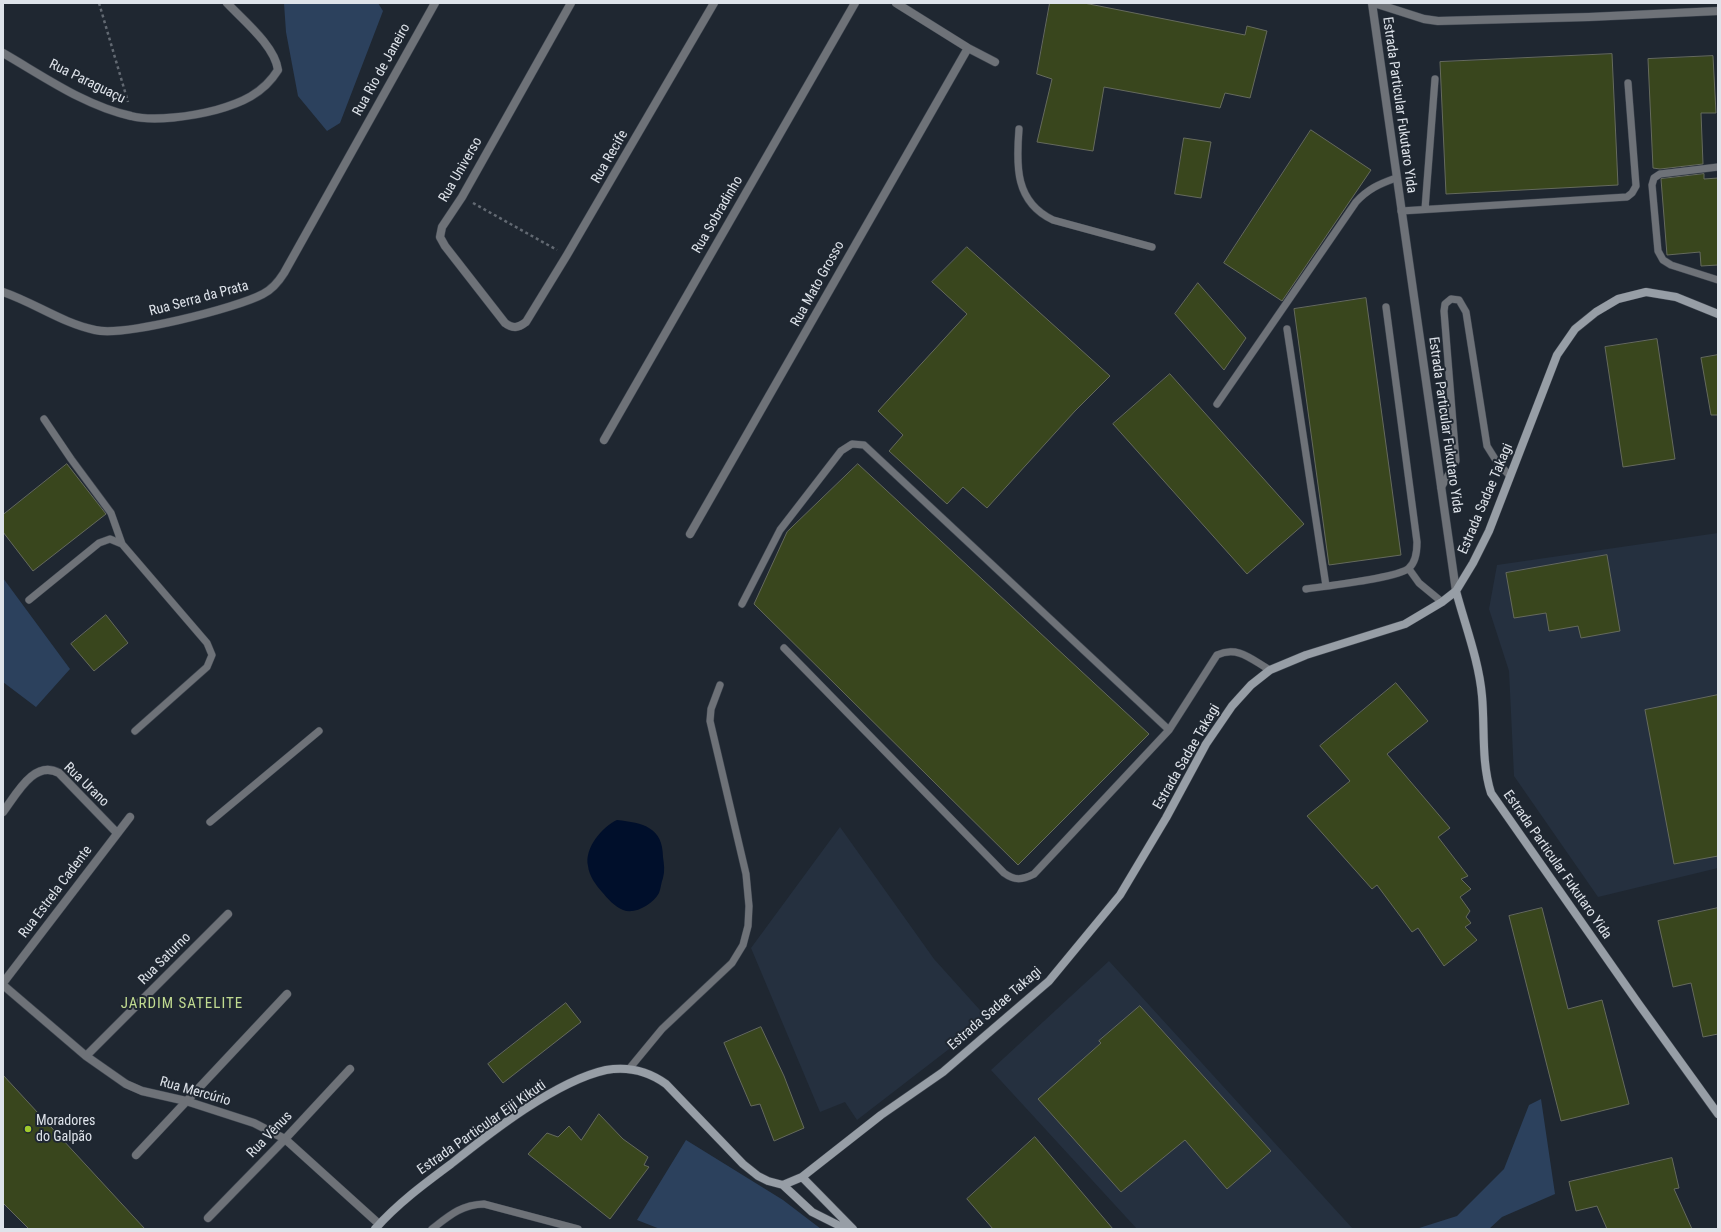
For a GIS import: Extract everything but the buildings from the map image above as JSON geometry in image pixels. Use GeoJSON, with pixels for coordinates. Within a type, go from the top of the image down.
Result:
{"type":"FeatureCollection","features":[{"type":"Feature","properties":{"kind":"street","name":"Rua Paraguaçu"},"geometry":{"type":"LineString","coordinates":[[3,53],[75,94],[109,110],[133,117],[176,118],[202,113],[238,104],[257,94],[278,70],[277,61],[271,50],[227,3]]}},
{"type":"Feature","properties":{"kind":"street","name":"Rua Rio de Janeiro"},"geometry":{"type":"LineString","coordinates":[[352,150],[435,3]]}},
{"type":"Feature","properties":{"kind":"street","name":"Rua Universo"},"geometry":{"type":"LineString","coordinates":[[526,322],[519,327],[511,328],[505,323],[445,246],[440,237],[442,227],[462,197],[571,3]]}},
{"type":"Feature","properties":{"kind":"street","name":"Rua Recife"},"geometry":{"type":"LineString","coordinates":[[526,322],[567,255],[714,3]]}},
{"type":"Feature","properties":{"kind":"street","name":"Rua Sobradinho"},"geometry":{"type":"LineString","coordinates":[[604,440],[855,3]]}},
{"type":"Feature","properties":{"kind":"street"},"geometry":{"type":"LineString","coordinates":[[896,3],[968,48],[995,62]]}},
{"type":"Feature","properties":{"kind":"street"},"geometry":{"type":"LineString","coordinates":[[1373,3],[1438,21],[1589,17],[1718,10]]}},
{"type":"Feature","properties":{"kind":"street","name":"Estrada Particular Fukutaro Yida"},"geometry":{"type":"LineString","coordinates":[[1373,3],[1396,178],[1456,591],[1479,677],[1482,695],[1486,776],[1491,793],[1638,1003],[1718,1114]]}},
{"type":"Feature","properties":{"kind":"street","name":"Rua Mato Grosso"},"geometry":{"type":"LineString","coordinates":[[690,534],[968,48]]}},
{"type":"Feature","properties":{"kind":"street","name":"Rua Serra da Prata"},"geometry":{"type":"LineString","coordinates":[[3,292],[64,321],[97,331],[130,330],[210,312],[252,300],[265,294],[276,284],[284,273],[352,150]]}},
{"type":"Feature","properties":{"kind":"street","name":"Estrada Sadae Takagi"},"geometry":{"type":"LineString","coordinates":[[783,1185],[802,1177],[881,1115],[943,1072],[1048,981],[1120,895],[1166,818],[1206,744],[1232,706],[1251,685],[1270,670],[1306,655],[1405,624],[1442,602],[1456,591],[1473,564],[1488,531],[1557,355],[1575,329],[1596,312],[1618,299],[1646,292],[1676,297],[1718,314]]}},
{"type":"Feature","properties":{"kind":"street","name":"Rua Urano"},"geometry":{"type":"LineString","coordinates":[[3,812],[26,781],[36,773],[45,769],[52,769],[59,774],[117,833]]}},
{"type":"Feature","properties":{"kind":"street","name":"Rua Estrela Cadente"},"geometry":{"type":"LineString","coordinates":[[3,984],[130,816]]}},
{"type":"Feature","properties":{"kind":"street","name":"Rua Saturno"},"geometry":{"type":"LineString","coordinates":[[86,1056],[228,914]]}},
{"type":"Feature","properties":{"kind":"street","name":"Rua Mercúrio"},"geometry":{"type":"LineString","coordinates":[[3,984],[86,1056],[126,1084],[142,1091],[186,1101],[254,1123],[285,1139],[377,1226]]}},
{"type":"Feature","properties":{"kind":"street"},"geometry":{"type":"LineString","coordinates":[[136,1155],[287,994]]}},
{"type":"Feature","properties":{"kind":"street","name":"Rua Vênus"},"geometry":{"type":"LineString","coordinates":[[208,1218],[285,1139],[350,1069]]}},
{"type":"Feature","properties":{"kind":"street","name":"Estrada Particular Eiji Kikuti"},"geometry":{"type":"LineString","coordinates":[[377,1226],[422,1186],[516,1116],[558,1090],[584,1077],[606,1070],[629,1069],[652,1074],[666,1084],[743,1164],[758,1176],[768,1181],[783,1185],[812,1212],[846,1229]]}},
{"type":"Feature","properties":{"kind":"street"},"geometry":{"type":"LineString","coordinates":[[802,1177],[853,1229]]}},
{"type":"Feature","properties":{"kind":"lane"},"geometry":{"type":"LineString","coordinates":[[1425,209],[1435,79]]}},
{"type":"Feature","properties":{"kind":"lane"},"geometry":{"type":"LineString","coordinates":[[1401,211],[1627,197],[1632,193],[1636,186],[1628,83]]}},
{"type":"Feature","properties":{"kind":"lane"},"geometry":{"type":"LineString","coordinates":[[1019,129],[1016,159],[1019,179],[1032,204],[1040,214],[1053,220],[1152,247]]}},
{"type":"Feature","properties":{"kind":"lane"},"geometry":{"type":"LineString","coordinates":[[1718,167],[1660,174],[1654,178],[1652,185],[1658,251],[1663,260],[1671,265],[1718,280]]}},
{"type":"Feature","properties":{"kind":"lane"},"geometry":{"type":"LineString","coordinates":[[1217,404],[1356,202],[1366,191],[1376,185],[1396,178]]}},
{"type":"Feature","properties":{"kind":"lane"},"geometry":{"type":"LineString","coordinates":[[1441,488],[1456,461],[1444,311],[1445,304],[1451,299],[1459,300],[1466,312],[1487,446],[1497,462],[1510,476]]}},
{"type":"Feature","properties":{"kind":"lane"},"geometry":{"type":"LineString","coordinates":[[1306,589],[1394,575],[1409,569],[1417,555],[1417,542],[1386,306]]}},
{"type":"Feature","properties":{"kind":"lane"},"geometry":{"type":"LineString","coordinates":[[1287,328],[1326,586]]}},
{"type":"Feature","properties":{"kind":"lane"},"geometry":{"type":"LineString","coordinates":[[44,419],[71,459],[111,513],[122,544],[207,643],[212,655],[207,667],[135,731]]}},
{"type":"Feature","properties":{"kind":"lane"},"geometry":{"type":"LineString","coordinates":[[742,604],[780,530],[840,451],[852,444],[864,445],[1169,730]]}},
{"type":"Feature","properties":{"kind":"lane"},"geometry":{"type":"LineString","coordinates":[[29,600],[99,543],[110,539],[122,544]]}},
{"type":"Feature","properties":{"kind":"lane"},"geometry":{"type":"LineString","coordinates":[[1409,569],[1419,583],[1442,602]]}},
{"type":"Feature","properties":{"kind":"lane"},"geometry":{"type":"LineString","coordinates":[[784,648],[998,868],[1013,879],[1024,879],[1034,874],[1169,730],[1217,655],[1226,650],[1236,651],[1270,670]]}},
{"type":"Feature","properties":{"kind":"lane"},"geometry":{"type":"LineString","coordinates":[[629,1069],[662,1029],[732,962],[743,945],[748,926],[749,906],[746,874],[710,721],[711,709],[720,685]]}},
{"type":"Feature","properties":{"kind":"lane"},"geometry":{"type":"LineString","coordinates":[[210,822],[319,731]]}},
{"type":"Feature","properties":{"kind":"lane"},"geometry":{"type":"LineString","coordinates":[[432,1229],[456,1211],[470,1205],[484,1204],[578,1229]]}},
{"type":"Feature","properties":{"kind":"path"},"geometry":{"type":"LineString","coordinates":[[99,3],[133,117]]}},
{"type":"Feature","properties":{"kind":"path"},"geometry":{"type":"LineString","coordinates":[[462,197],[567,255]]}},
{"type":"Feature","properties":{"kind":"shaded area"},"geometry":{"type":"Polygon","coordinates":[[[284,3],[378,3],[383,11],[340,123],[327,131],[298,96],[286,32],[284,3]]]}},
{"type":"Feature","properties":{"kind":"shaded area"},"geometry":{"type":"Polygon","coordinates":[[[1718,533],[1718,868],[1598,897],[1514,776],[1509,671],[1489,609],[1497,565],[1718,533]]]}},
{"type":"Feature","properties":{"kind":"shaded area"},"geometry":{"type":"Polygon","coordinates":[[[3,578],[70,669],[36,707],[3,682],[3,578]]]}},
{"type":"Feature","properties":{"kind":"shaded area"},"geometry":{"type":"Polygon","coordinates":[[[617,820],[635,823],[650,828],[659,839],[662,847],[664,873],[659,893],[653,901],[638,910],[628,911],[617,907],[595,883],[589,870],[588,859],[592,845],[606,827],[617,820]]]}},
{"type":"Feature","properties":{"kind":"shaded area"},"geometry":{"type":"Polygon","coordinates":[[[840,827],[934,959],[988,1019],[857,1120],[845,1102],[820,1112],[751,948],[840,827]]]}},
{"type":"Feature","properties":{"kind":"shaded area"},"geometry":{"type":"Polygon","coordinates":[[[1109,961],[1353,1229],[1137,1229],[991,1070],[1109,961]]]}},
{"type":"Feature","properties":{"kind":"shaded area"},"geometry":{"type":"Polygon","coordinates":[[[1541,1099],[1555,1194],[1502,1217],[1489,1229],[1416,1229],[1457,1216],[1504,1169],[1529,1105],[1541,1099]]]}},
{"type":"Feature","properties":{"kind":"shaded area"},"geometry":{"type":"Polygon","coordinates":[[[686,1140],[783,1200],[821,1229],[660,1229],[637,1220],[686,1140]]]}},
{"type":"Feature","properties":{"kind":"place","name":"Moradores do Galpão"},"geometry":{"type":"Point","coordinates":[28,1129]}},
{"type":"Feature","properties":{"kind":"district","name":"JARDIM SATELITE"},"geometry":{"type":"Point","coordinates":[182,1004]}}]}
